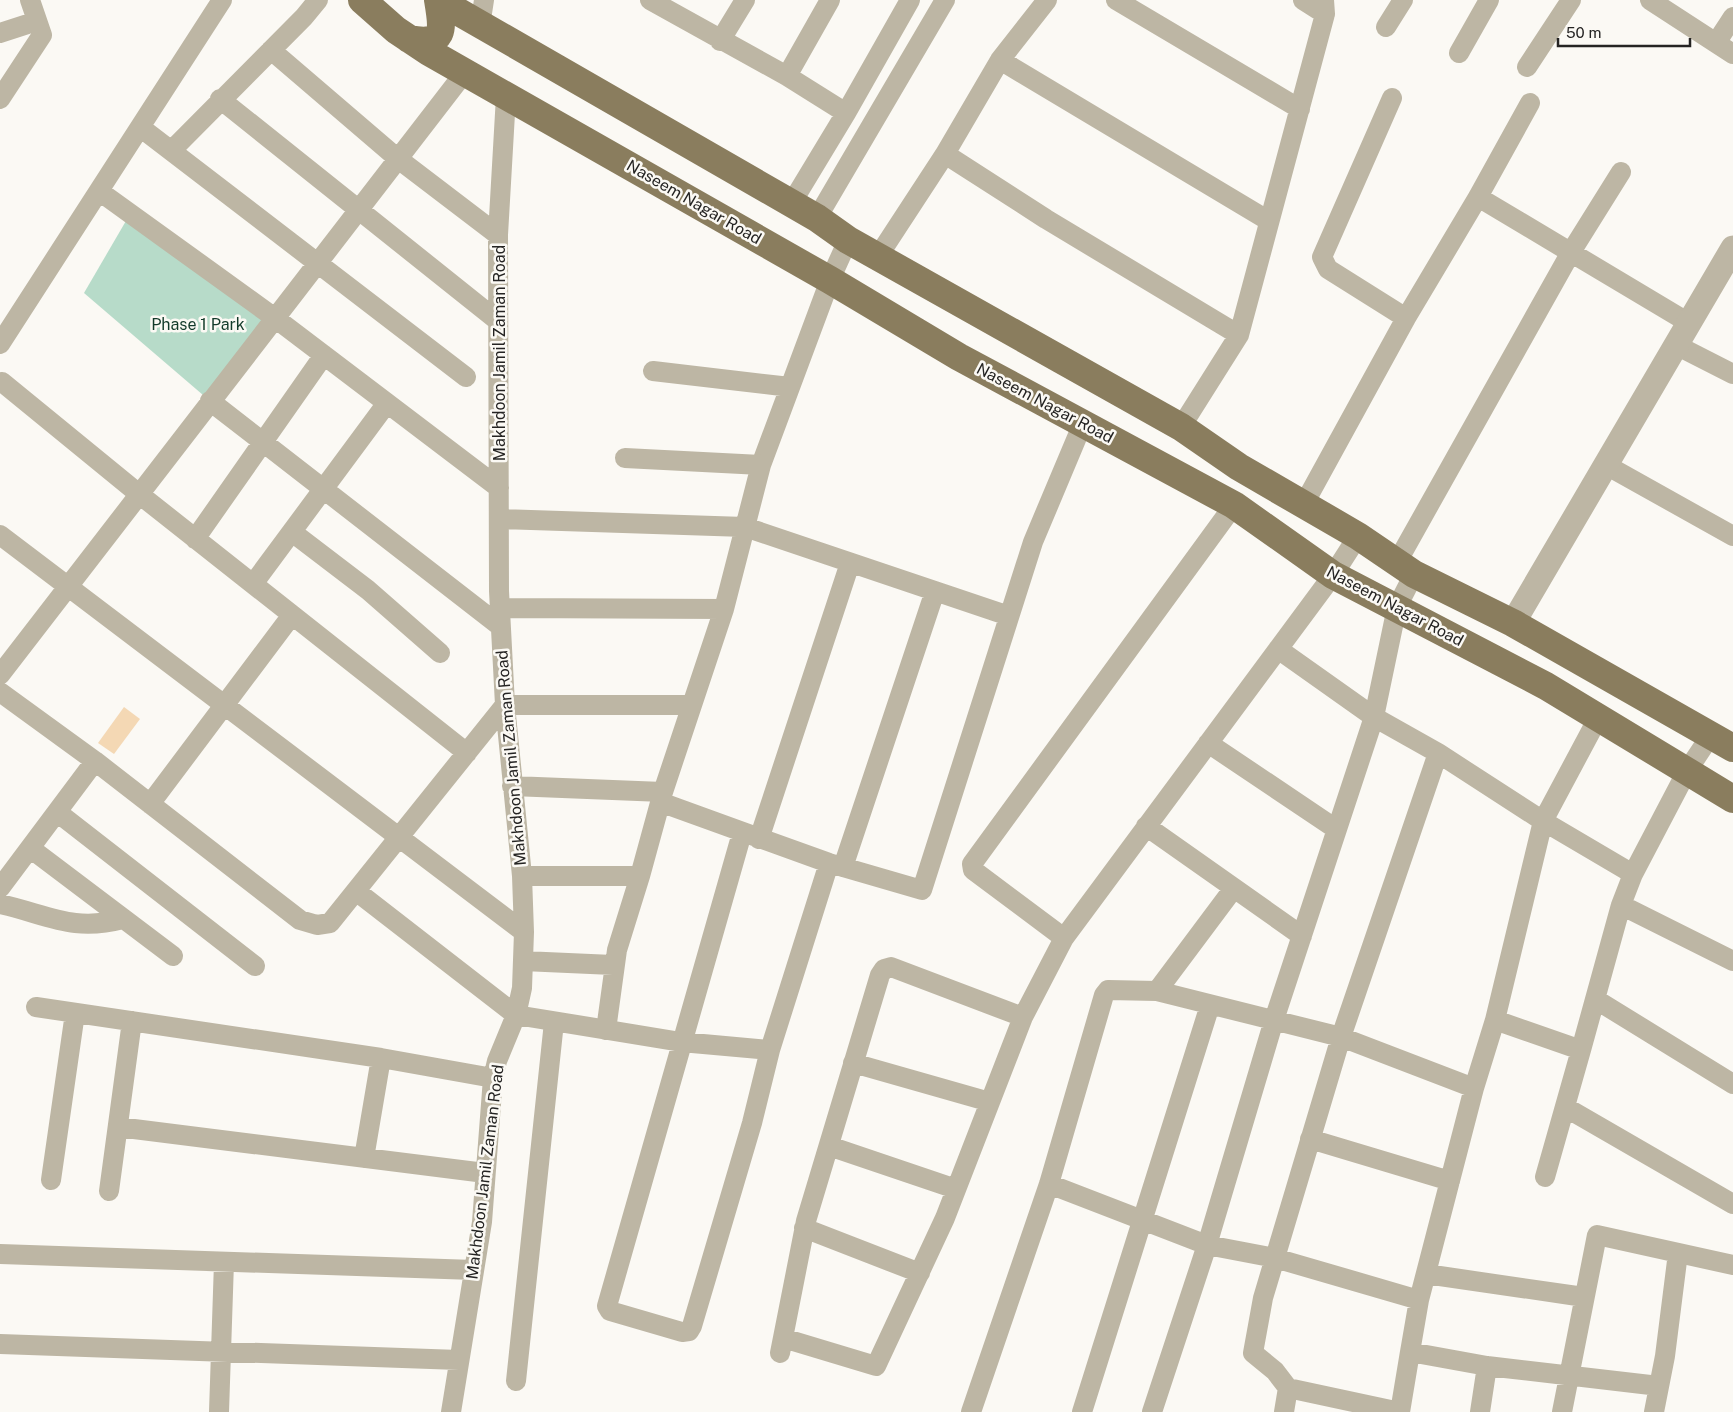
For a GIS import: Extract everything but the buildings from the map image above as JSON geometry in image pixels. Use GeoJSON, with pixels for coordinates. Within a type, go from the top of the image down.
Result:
{"type":"FeatureCollection","features":[{"type":"Feature","properties":{"kind":"main road","name":"Naseem Nagar Road"},"geometry":{"type":"LineString","coordinates":[[362,0],[409,39],[506,96],[830,280],[959,357],[1234,505],[1333,575],[1546,686],[1733,798]]}},
{"type":"Feature","properties":{"kind":"main road"},"geometry":{"type":"LineString","coordinates":[[409,39],[424,42],[437,39],[442,21],[438,0],[482,13],[790,204],[817,218],[848,240],[879,255],[1083,373],[1181,427],[1239,467],[1358,536],[1405,569],[1513,623],[1722,742]]}},
{"type":"Feature","properties":{"kind":"street"},"geometry":{"type":"LineString","coordinates":[[0,99],[42,35],[30,0]]}},
{"type":"Feature","properties":{"kind":"street"},"geometry":{"type":"LineString","coordinates":[[0,344],[222,0]]}},
{"type":"Feature","properties":{"kind":"street"},"geometry":{"type":"LineString","coordinates":[[171,151],[318,0]]}},
{"type":"Feature","properties":{"kind":"street"},"geometry":{"type":"LineString","coordinates":[[720,41],[745,0]]}},
{"type":"Feature","properties":{"kind":"street"},"geometry":{"type":"LineString","coordinates":[[787,76],[830,0]]}},
{"type":"Feature","properties":{"kind":"street"},"geometry":{"type":"LineString","coordinates":[[790,204],[846,113],[910,0]]}},
{"type":"Feature","properties":{"kind":"street"},"geometry":{"type":"LineString","coordinates":[[817,218],[946,0]]}},
{"type":"Feature","properties":{"kind":"street"},"geometry":{"type":"LineString","coordinates":[[879,255],[945,154],[1000,60],[1047,0]]}},
{"type":"Feature","properties":{"kind":"street"},"geometry":{"type":"LineString","coordinates":[[1116,0],[1300,109]]}},
{"type":"Feature","properties":{"kind":"street"},"geometry":{"type":"LineString","coordinates":[[1181,427],[1239,335],[1300,109],[1325,7],[1303,0]]}},
{"type":"Feature","properties":{"kind":"street"},"geometry":{"type":"LineString","coordinates":[[1386,27],[1404,0]]}},
{"type":"Feature","properties":{"kind":"street"},"geometry":{"type":"LineString","coordinates":[[1459,53],[1489,0]]}},
{"type":"Feature","properties":{"kind":"street"},"geometry":{"type":"LineString","coordinates":[[1526,67],[1571,0]]}},
{"type":"Feature","properties":{"kind":"street"},"geometry":{"type":"LineString","coordinates":[[1652,1],[1733,54]]}},
{"type":"Feature","properties":{"kind":"street"},"geometry":{"type":"LineString","coordinates":[[658,2],[720,41],[787,76],[846,113]]}},
{"type":"Feature","properties":{"kind":"street"},"geometry":{"type":"LineString","coordinates":[[1716,43],[1733,16]]}},
{"type":"Feature","properties":{"kind":"street"},"geometry":{"type":"LineString","coordinates":[[0,33],[37,21]]}},
{"type":"Feature","properties":{"kind":"street"},"geometry":{"type":"LineString","coordinates":[[271,50],[397,158],[498,235]]}},
{"type":"Feature","properties":{"kind":"street"},"geometry":{"type":"LineString","coordinates":[[1000,60],[1270,221]]}},
{"type":"Feature","properties":{"kind":"street"},"geometry":{"type":"LineString","coordinates":[[0,674],[465,72]]}},
{"type":"Feature","properties":{"kind":"street","name":"Makhdoon Jamil Zaman Road"},"geometry":{"type":"LineString","coordinates":[[451,1412],[482,1222],[493,1078],[496,1061],[516,1015],[522,988],[524,932],[522,876],[505,705],[500,617],[498,235],[506,96]]}},
{"type":"Feature","properties":{"kind":"street"},"geometry":{"type":"LineString","coordinates":[[1392,98],[1322,257],[1328,269],[1406,318]]}},
{"type":"Feature","properties":{"kind":"street"},"geometry":{"type":"LineString","coordinates":[[220,99],[359,208],[498,321]]}},
{"type":"Feature","properties":{"kind":"street"},"geometry":{"type":"LineString","coordinates":[[1304,504],[1406,318],[1478,197],[1530,103]]}},
{"type":"Feature","properties":{"kind":"street"},"geometry":{"type":"LineString","coordinates":[[140,127],[466,377]]}},
{"type":"Feature","properties":{"kind":"street"},"geometry":{"type":"LineString","coordinates":[[945,154],[1046,219],[1239,335]]}},
{"type":"Feature","properties":{"kind":"street"},"geometry":{"type":"LineString","coordinates":[[1152,1412],[1207,1246],[1274,1020],[1374,716],[1405,569],[1572,252],[1622,172]]}},
{"type":"Feature","properties":{"kind":"street"},"geometry":{"type":"LineString","coordinates":[[99,191],[275,318],[500,488]]}},
{"type":"Feature","properties":{"kind":"street"},"geometry":{"type":"LineString","coordinates":[[1478,197],[1689,323]]}},
{"type":"Feature","properties":{"kind":"street"},"geometry":{"type":"LineString","coordinates":[[606,1030],[613,965],[640,876],[661,797],[724,609],[761,465],[830,280],[848,240]]}},
{"type":"Feature","properties":{"kind":"street"},"geometry":{"type":"LineString","coordinates":[[1513,623],[1733,248]]}},
{"type":"Feature","properties":{"kind":"street"},"geometry":{"type":"LineString","coordinates":[[1676,345],[1733,374]]}},
{"type":"Feature","properties":{"kind":"street"},"geometry":{"type":"LineString","coordinates":[[195,539],[324,355]]}},
{"type":"Feature","properties":{"kind":"street"},"geometry":{"type":"LineString","coordinates":[[653,370],[790,387]]}},
{"type":"Feature","properties":{"kind":"street"},"geometry":{"type":"LineString","coordinates":[[2,382],[195,539],[467,753]]}},
{"type":"Feature","properties":{"kind":"street"},"geometry":{"type":"LineString","coordinates":[[210,401],[324,490],[500,617],[724,609]]}},
{"type":"Feature","properties":{"kind":"street"},"geometry":{"type":"LineString","coordinates":[[253,584],[387,402]]}},
{"type":"Feature","properties":{"kind":"street"},"geometry":{"type":"LineString","coordinates":[[512,786],[661,797],[750,836],[836,865],[922,890],[1033,542],[1084,423]]}},
{"type":"Feature","properties":{"kind":"street"},"geometry":{"type":"LineString","coordinates":[[625,458],[761,465]]}},
{"type":"Feature","properties":{"kind":"street"},"geometry":{"type":"LineString","coordinates":[[1606,465],[1733,536]]}},
{"type":"Feature","properties":{"kind":"street"},"geometry":{"type":"LineString","coordinates":[[1064,938],[973,870],[972,864],[1234,505]]}},
{"type":"Feature","properties":{"kind":"street"},"geometry":{"type":"LineString","coordinates":[[500,519],[744,527],[1009,616]]}},
{"type":"Feature","properties":{"kind":"street"},"geometry":{"type":"LineString","coordinates":[[292,532],[368,590],[440,653]]}},
{"type":"Feature","properties":{"kind":"street"},"geometry":{"type":"LineString","coordinates":[[0,535],[524,932]]}},
{"type":"Feature","properties":{"kind":"street"},"geometry":{"type":"LineString","coordinates":[[1023,1017],[891,967],[884,969],[880,975],[804,1228],[782,1345],[876,1366],[920,1273],[956,1189],[1023,1017],[1064,938],[1333,575],[1358,536]]}},
{"type":"Feature","properties":{"kind":"street"},"geometry":{"type":"LineString","coordinates":[[850,563],[750,836],[681,1042],[607,1306],[610,1311],[682,1332],[689,1331],[692,1326],[749,1132],[770,1050],[935,591]]}},
{"type":"Feature","properties":{"kind":"street"},"geometry":{"type":"LineString","coordinates":[[150,804],[292,615]]}},
{"type":"Feature","properties":{"kind":"street"},"geometry":{"type":"LineString","coordinates":[[1278,649],[1374,716],[1438,753],[1543,821],[1633,874]]}},
{"type":"Feature","properties":{"kind":"street"},"geometry":{"type":"LineString","coordinates":[[0,692],[95,761],[300,920],[317,925],[330,923],[505,705],[692,705]]}},
{"type":"Feature","properties":{"kind":"street"},"geometry":{"type":"LineString","coordinates":[[1438,753],[1341,1038],[1263,1298],[1253,1353],[1275,1371],[1288,1388],[1400,1412],[1419,1300],[1474,1088],[1495,1020],[1543,821],[1598,718]]}},
{"type":"Feature","properties":{"kind":"street"},"geometry":{"type":"LineString","coordinates":[[1544,1176],[1621,905],[1633,874],[1687,771],[1722,742]]}},
{"type":"Feature","properties":{"kind":"street"},"geometry":{"type":"LineString","coordinates":[[1208,743],[1336,829]]}},
{"type":"Feature","properties":{"kind":"street"},"geometry":{"type":"LineString","coordinates":[[0,888],[6,867],[30,848],[95,761]]}},
{"type":"Feature","properties":{"kind":"street"},"geometry":{"type":"LineString","coordinates":[[57,812],[255,966]]}},
{"type":"Feature","properties":{"kind":"street"},"geometry":{"type":"LineString","coordinates":[[1146,826],[1302,936]]}},
{"type":"Feature","properties":{"kind":"street"},"geometry":{"type":"LineString","coordinates":[[30,848],[173,956]]}},
{"type":"Feature","properties":{"kind":"street"},"geometry":{"type":"LineString","coordinates":[[522,876],[640,876]]}},
{"type":"Feature","properties":{"kind":"street"},"geometry":{"type":"LineString","coordinates":[[1157,991],[1234,888]]}},
{"type":"Feature","properties":{"kind":"street"},"geometry":{"type":"LineString","coordinates":[[356,891],[516,1015],[681,1042],[770,1050]]}},
{"type":"Feature","properties":{"kind":"street"},"geometry":{"type":"LineString","coordinates":[[0,904],[78,925],[103,924],[123,919]]}},
{"type":"Feature","properties":{"kind":"street"},"geometry":{"type":"LineString","coordinates":[[1621,905],[1733,961]]}},
{"type":"Feature","properties":{"kind":"street"},"geometry":{"type":"LineString","coordinates":[[523,961],[613,965]]}},
{"type":"Feature","properties":{"kind":"street"},"geometry":{"type":"LineString","coordinates":[[971,1412],[1049,1184],[1104,995],[1108,990],[1157,991],[1274,1020],[1341,1038],[1474,1088]]}},
{"type":"Feature","properties":{"kind":"street"},"geometry":{"type":"LineString","coordinates":[[1595,999],[1733,1084]]}},
{"type":"Feature","properties":{"kind":"street"},"geometry":{"type":"LineString","coordinates":[[1082,1412],[1210,1005]]}},
{"type":"Feature","properties":{"kind":"street"},"geometry":{"type":"LineString","coordinates":[[36,1007],[381,1058],[493,1078]]}},
{"type":"Feature","properties":{"kind":"street"},"geometry":{"type":"LineString","coordinates":[[51,1180],[75,1012]]}},
{"type":"Feature","properties":{"kind":"street"},"geometry":{"type":"LineString","coordinates":[[1495,1020],[1581,1050]]}},
{"type":"Feature","properties":{"kind":"street"},"geometry":{"type":"LineString","coordinates":[[109,1191],[132,1021]]}},
{"type":"Feature","properties":{"kind":"street"},"geometry":{"type":"LineString","coordinates":[[516,1381],[554,1022]]}},
{"type":"Feature","properties":{"kind":"street"},"geometry":{"type":"LineString","coordinates":[[364,1158],[381,1058]]}},
{"type":"Feature","properties":{"kind":"street"},"geometry":{"type":"LineString","coordinates":[[854,1063],[990,1102]]}},
{"type":"Feature","properties":{"kind":"street"},"geometry":{"type":"LineString","coordinates":[[1565,1107],[1733,1204]]}},
{"type":"Feature","properties":{"kind":"street"},"geometry":{"type":"LineString","coordinates":[[118,1127],[485,1174]]}},
{"type":"Feature","properties":{"kind":"street"},"geometry":{"type":"LineString","coordinates":[[1310,1139],[1450,1181]]}},
{"type":"Feature","properties":{"kind":"street"},"geometry":{"type":"LineString","coordinates":[[828,1146],[956,1189]]}},
{"type":"Feature","properties":{"kind":"street"},"geometry":{"type":"LineString","coordinates":[[1049,1184],[1207,1246],[1275,1258],[1419,1300]]}},
{"type":"Feature","properties":{"kind":"street"},"geometry":{"type":"LineString","coordinates":[[804,1228],[920,1273]]}},
{"type":"Feature","properties":{"kind":"street"},"geometry":{"type":"LineString","coordinates":[[1562,1412],[1597,1235],[1678,1253],[1730,1259]]}},
{"type":"Feature","properties":{"kind":"street"},"geometry":{"type":"LineString","coordinates":[[1654,1412],[1665,1356],[1678,1253]]}},
{"type":"Feature","properties":{"kind":"street"},"geometry":{"type":"LineString","coordinates":[[0,1254],[474,1270]]}},
{"type":"Feature","properties":{"kind":"street"},"geometry":{"type":"LineString","coordinates":[[219,1412],[224,1262]]}},
{"type":"Feature","properties":{"kind":"street"},"geometry":{"type":"LineString","coordinates":[[1426,1274],[1584,1297]]}},
{"type":"Feature","properties":{"kind":"street"},"geometry":{"type":"LineString","coordinates":[[0,1344],[459,1360]]}},
{"type":"Feature","properties":{"kind":"street"},"geometry":{"type":"LineString","coordinates":[[1410,1352],[1486,1366],[1659,1386]]}},
{"type":"Feature","properties":{"kind":"street"},"geometry":{"type":"LineString","coordinates":[[1480,1412],[1486,1366]]}},
{"type":"Feature","properties":{"kind":"street"},"geometry":{"type":"LineString","coordinates":[[1284,1412],[1288,1388]]}},
{"type":"Feature","properties":{"kind":"green space","name":"Phase 1 Park"},"geometry":{"type":"Polygon","coordinates":[[[130,214],[275,318],[210,401],[84,293],[130,214]]]}}]}
